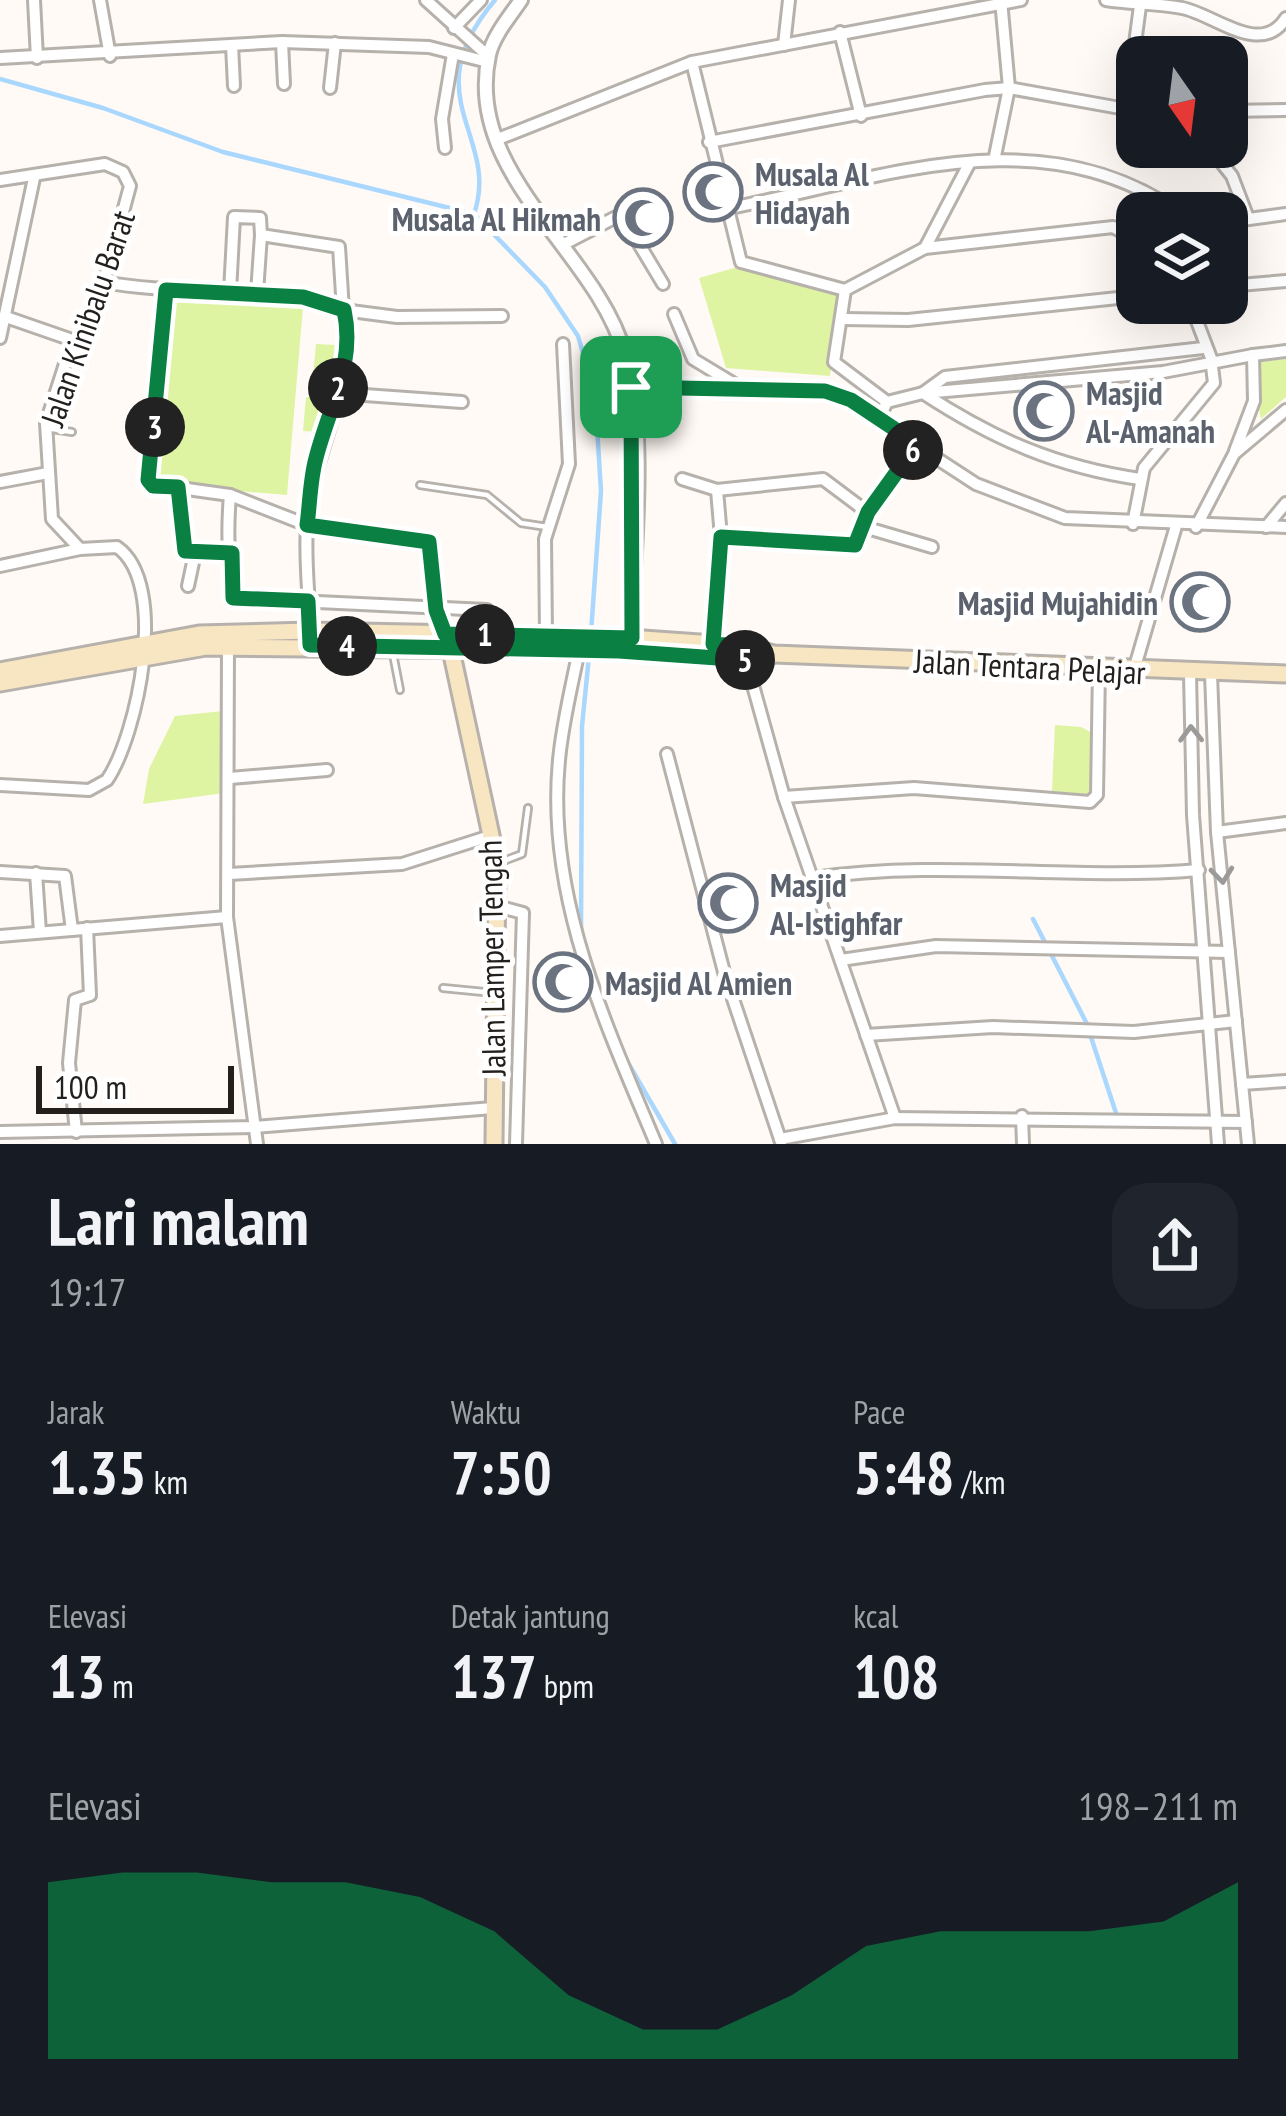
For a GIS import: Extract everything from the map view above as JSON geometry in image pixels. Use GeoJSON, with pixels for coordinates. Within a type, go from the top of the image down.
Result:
{"type":"FeatureCollection","features":[{"type":"Feature","properties":{"kind":"main road","name":"Jalan Tentara Pelajar"},"geometry":{"type":"LineString","coordinates":[[448,642],[546,634],[582,646]]}},
{"type":"Feature","properties":{"kind":"main road"},"geometry":{"type":"LineString","coordinates":[[0,671],[148,648],[310,638],[448,642]]}},
{"type":"Feature","properties":{"kind":"main road"},"geometry":{"type":"LineString","coordinates":[[0,683],[148,648],[310,638],[392,648],[448,642]]}},
{"type":"Feature","properties":{"kind":"main road","name":"Jalan Tentara Pelajar"},"geometry":{"type":"LineString","coordinates":[[448,642],[713,644],[744,653]]}},
{"type":"Feature","properties":{"kind":"main road","name":"Jalan Lamper Tengah"},"geometry":{"type":"LineString","coordinates":[[448,642],[497,863],[494,1142]]}},
{"type":"Feature","properties":{"kind":"main road","name":"Jalan Tentara Pelajar"},"geometry":{"type":"LineString","coordinates":[[622,642],[744,653],[1190,674],[1286,674]]}},
{"type":"Feature","properties":{"kind":"street"},"geometry":{"type":"LineString","coordinates":[[34,0],[38,58]]}},
{"type":"Feature","properties":{"kind":"street"},"geometry":{"type":"LineString","coordinates":[[100,0],[110,56]]}},
{"type":"Feature","properties":{"kind":"street"},"geometry":{"type":"LineString","coordinates":[[426,0],[482,57],[499,140],[519,187],[564,244],[616,330],[631,387],[622,642]]}},
{"type":"Feature","properties":{"kind":"street"},"geometry":{"type":"LineString","coordinates":[[458,32],[481,0]]}},
{"type":"Feature","properties":{"kind":"street"},"geometry":{"type":"LineString","coordinates":[[482,57],[521,0]]}},
{"type":"Feature","properties":{"kind":"street"},"geometry":{"type":"LineString","coordinates":[[784,45],[788,0]]}},
{"type":"Feature","properties":{"kind":"street"},"geometry":{"type":"LineString","coordinates":[[499,140],[692,62],[1022,0]]}},
{"type":"Feature","properties":{"kind":"street"},"geometry":{"type":"LineString","coordinates":[[1106,0],[1180,7],[1243,33],[1273,31],[1286,18]]}},
{"type":"Feature","properties":{"kind":"street"},"geometry":{"type":"LineString","coordinates":[[995,156],[1009,88],[1000,1]]}},
{"type":"Feature","properties":{"kind":"street"},"geometry":{"type":"LineString","coordinates":[[1138,36],[1140,6]]}},
{"type":"Feature","properties":{"kind":"street"},"geometry":{"type":"LineString","coordinates":[[840,32],[861,116]]}},
{"type":"Feature","properties":{"kind":"street"},"geometry":{"type":"LineString","coordinates":[[0,58],[110,56],[282,42],[407,45],[482,57]]}},
{"type":"Feature","properties":{"kind":"street"},"geometry":{"type":"LineString","coordinates":[[282,42],[284,84]]}},
{"type":"Feature","properties":{"kind":"street"},"geometry":{"type":"LineString","coordinates":[[232,44],[234,86]]}},
{"type":"Feature","properties":{"kind":"street"},"geometry":{"type":"LineString","coordinates":[[330,88],[335,44]]}},
{"type":"Feature","properties":{"kind":"street"},"geometry":{"type":"LineString","coordinates":[[445,148],[442,119],[453,54]]}},
{"type":"Feature","properties":{"kind":"street"},"geometry":{"type":"LineString","coordinates":[[692,62],[741,262],[845,290],[925,248],[1116,229]]}},
{"type":"Feature","properties":{"kind":"street"},"geometry":{"type":"LineString","coordinates":[[709,142],[1009,88],[1116,108]]}},
{"type":"Feature","properties":{"kind":"street"},"geometry":{"type":"LineString","coordinates":[[1248,111],[1286,110]]}},
{"type":"Feature","properties":{"kind":"street"},"geometry":{"type":"LineString","coordinates":[[730,208],[995,156],[1101,170],[1150,192]]}},
{"type":"Feature","properties":{"kind":"street"},"geometry":{"type":"LineString","coordinates":[[925,248],[970,161]]}},
{"type":"Feature","properties":{"kind":"street","name":"Jalan Kinibalu Barat"},"geometry":{"type":"LineString","coordinates":[[0,180],[105,164],[128,177],[127,211],[95,315],[65,364],[46,428],[48,473],[0,482]]}},
{"type":"Feature","properties":{"kind":"street"},"geometry":{"type":"LineString","coordinates":[[0,338],[34,178]]}},
{"type":"Feature","properties":{"kind":"street"},"geometry":{"type":"LineString","coordinates":[[1248,218],[1286,214]]}},
{"type":"Feature","properties":{"kind":"street"},"geometry":{"type":"LineString","coordinates":[[230,292],[234,217],[260,218],[257,293]]}},
{"type":"Feature","properties":{"kind":"street"},"geometry":{"type":"LineString","coordinates":[[564,244],[621,221],[663,284]]}},
{"type":"Feature","properties":{"kind":"street"},"geometry":{"type":"LineString","coordinates":[[261,235],[339,248],[349,334],[316,458],[307,525],[310,638]]}},
{"type":"Feature","properties":{"kind":"street"},"geometry":{"type":"LineString","coordinates":[[1248,284],[1286,281]]}},
{"type":"Feature","properties":{"kind":"street"},"geometry":{"type":"LineString","coordinates":[[104,282],[303,297],[344,310],[397,317],[502,316]]}},
{"type":"Feature","properties":{"kind":"street"},"geometry":{"type":"LineString","coordinates":[[166,290],[148,471],[153,486],[230,495],[307,525],[429,542],[436,610],[448,642]]}},
{"type":"Feature","properties":{"kind":"street"},"geometry":{"type":"LineString","coordinates":[[845,290],[836,366],[887,402],[923,393],[1107,379],[1207,353]]}},
{"type":"Feature","properties":{"kind":"street"},"geometry":{"type":"LineString","coordinates":[[843,319],[908,320],[1116,298]]}},
{"type":"Feature","properties":{"kind":"street"},"geometry":{"type":"LineString","coordinates":[[674,314],[693,359],[741,388]]}},
{"type":"Feature","properties":{"kind":"street"},"geometry":{"type":"LineString","coordinates":[[6,317],[78,343]]}},
{"type":"Feature","properties":{"kind":"street"},"geometry":{"type":"LineString","coordinates":[[1133,524],[1140,478],[1214,383],[1197,324]]}},
{"type":"Feature","properties":{"kind":"street"},"geometry":{"type":"LineString","coordinates":[[546,634],[547,527],[569,464],[563,344]]}},
{"type":"Feature","properties":{"kind":"street"},"geometry":{"type":"LineString","coordinates":[[923,393],[945,377],[1207,353],[1286,351]]}},
{"type":"Feature","properties":{"kind":"street"},"geometry":{"type":"LineString","coordinates":[[1196,526],[1234,454],[1254,400],[1253,355]]}},
{"type":"Feature","properties":{"kind":"street"},"geometry":{"type":"LineString","coordinates":[[631,387],[838,394],[976,484],[1065,518],[1286,527]]}},
{"type":"Feature","properties":{"kind":"street"},"geometry":{"type":"LineString","coordinates":[[337,393],[462,402]]}},
{"type":"Feature","properties":{"kind":"street"},"geometry":{"type":"LineString","coordinates":[[923,393],[1009,445],[1078,470],[1140,478]]}},
{"type":"Feature","properties":{"kind":"street"},"geometry":{"type":"LineString","coordinates":[[878,420],[887,402]]}},
{"type":"Feature","properties":{"kind":"street"},"geometry":{"type":"LineString","coordinates":[[1234,454],[1286,410]]}},
{"type":"Feature","properties":{"kind":"street"},"geometry":{"type":"LineString","coordinates":[[721,537],[853,546],[868,512],[917,444]]}},
{"type":"Feature","properties":{"kind":"street"},"geometry":{"type":"LineString","coordinates":[[48,473],[53,522],[80,549]]}},
{"type":"Feature","properties":{"kind":"street"},"geometry":{"type":"LineString","coordinates":[[682,479],[717,490],[823,479],[868,512]]}},
{"type":"Feature","properties":{"kind":"street"},"geometry":{"type":"LineString","coordinates":[[178,487],[184,549],[232,553]]}},
{"type":"Feature","properties":{"kind":"street"},"geometry":{"type":"LineString","coordinates":[[713,644],[721,537],[717,490]]}},
{"type":"Feature","properties":{"kind":"street"},"geometry":{"type":"LineString","coordinates":[[230,495],[225,540],[232,553],[235,598],[488,610]]}},
{"type":"Feature","properties":{"kind":"street"},"geometry":{"type":"LineString","coordinates":[[1266,527],[1286,503]]}},
{"type":"Feature","properties":{"kind":"street"},"geometry":{"type":"LineString","coordinates":[[1134,670],[1176,526]]}},
{"type":"Feature","properties":{"kind":"street"},"geometry":{"type":"LineString","coordinates":[[864,527],[932,547]]}},
{"type":"Feature","properties":{"kind":"street"},"geometry":{"type":"LineString","coordinates":[[0,566],[111,545],[129,556],[148,648],[107,780],[89,790],[0,785]]}},
{"type":"Feature","properties":{"kind":"street"},"geometry":{"type":"LineString","coordinates":[[188,586],[195,553]]}},
{"type":"Feature","properties":{"kind":"street"},"geometry":{"type":"LineString","coordinates":[[228,646],[227,916],[257,1144]]}},
{"type":"Feature","properties":{"kind":"street"},"geometry":{"type":"LineString","coordinates":[[582,646],[558,785],[569,898],[594,1001],[656,1144]]}},
{"type":"Feature","properties":{"kind":"street"},"geometry":{"type":"LineString","coordinates":[[744,653],[784,797],[895,1118]]}},
{"type":"Feature","properties":{"kind":"street"},"geometry":{"type":"LineString","coordinates":[[784,797],[914,788],[1090,802],[1097,795],[1101,737],[1099,668]]}},
{"type":"Feature","properties":{"kind":"street"},"geometry":{"type":"LineString","coordinates":[[1190,674],[1199,870],[1209,954],[1242,1084],[1248,1144]]}},
{"type":"Feature","properties":{"kind":"street"},"geometry":{"type":"LineString","coordinates":[[1211,674],[1214,806],[1228,952],[1218,1144]]}},
{"type":"Feature","properties":{"kind":"street"},"geometry":{"type":"LineString","coordinates":[[667,754],[712,920],[781,1141],[895,1118],[1244,1122]]}},
{"type":"Feature","properties":{"kind":"street"},"geometry":{"type":"LineString","coordinates":[[230,778],[327,770]]}},
{"type":"Feature","properties":{"kind":"street"},"geometry":{"type":"LineString","coordinates":[[1195,805],[1214,806]]}},
{"type":"Feature","properties":{"kind":"street"},"geometry":{"type":"LineString","coordinates":[[1217,832],[1286,823]]}},
{"type":"Feature","properties":{"kind":"street"},"geometry":{"type":"LineString","coordinates":[[229,874],[402,864],[493,835]]}},
{"type":"Feature","properties":{"kind":"street"},"geometry":{"type":"LineString","coordinates":[[814,878],[920,866],[1138,876],[1199,870]]}},
{"type":"Feature","properties":{"kind":"street"},"geometry":{"type":"LineString","coordinates":[[0,872],[65,876],[72,930]]}},
{"type":"Feature","properties":{"kind":"street"},"geometry":{"type":"LineString","coordinates":[[36,873],[40,932]]}},
{"type":"Feature","properties":{"kind":"street"},"geometry":{"type":"LineString","coordinates":[[494,1142],[516,1143],[522,910],[496,906]]}},
{"type":"Feature","properties":{"kind":"street"},"geometry":{"type":"LineString","coordinates":[[0,936],[227,916]]}},
{"type":"Feature","properties":{"kind":"street"},"geometry":{"type":"LineString","coordinates":[[76,1132],[70,1063],[75,1000],[90,996],[87,928]]}},
{"type":"Feature","properties":{"kind":"street"},"geometry":{"type":"LineString","coordinates":[[496,943],[520,946]]}},
{"type":"Feature","properties":{"kind":"street"},"geometry":{"type":"LineString","coordinates":[[841,960],[936,946],[1228,952]]}},
{"type":"Feature","properties":{"kind":"street"},"geometry":{"type":"LineString","coordinates":[[494,992],[519,994]]}},
{"type":"Feature","properties":{"kind":"street"},"geometry":{"type":"LineString","coordinates":[[866,1035],[911,1029],[1096,1031],[1227,1022]]}},
{"type":"Feature","properties":{"kind":"street"},"geometry":{"type":"LineString","coordinates":[[492,1054],[517,1055]]}},
{"type":"Feature","properties":{"kind":"street"},"geometry":{"type":"LineString","coordinates":[[1242,1084],[1286,1081]]}},
{"type":"Feature","properties":{"kind":"street"},"geometry":{"type":"LineString","coordinates":[[0,1132],[254,1127],[493,1108]]}},
{"type":"Feature","properties":{"kind":"street"},"geometry":{"type":"LineString","coordinates":[[1022,1117],[1023,1144]]}},
{"type":"Feature","properties":{"kind":"lane"},"geometry":{"type":"LineString","coordinates":[[46,428],[72,432]]}},
{"type":"Feature","properties":{"kind":"lane"},"geometry":{"type":"LineString","coordinates":[[420,485],[487,494],[521,523],[547,527]]}},
{"type":"Feature","properties":{"kind":"lane"},"geometry":{"type":"LineString","coordinates":[[392,648],[400,690]]}},
{"type":"Feature","properties":{"kind":"lane"},"geometry":{"type":"LineString","coordinates":[[497,863],[522,854],[528,808]]}},
{"type":"Feature","properties":{"kind":"lane"},"geometry":{"type":"LineString","coordinates":[[712,920],[731,916]]}},
{"type":"Feature","properties":{"kind":"lane"},"geometry":{"type":"LineString","coordinates":[[443,988],[494,992]]}},
{"type":"Feature","properties":{"kind":"green space"},"geometry":{"type":"Polygon","coordinates":[[[741,266],[841,293],[830,376],[726,368],[699,278],[741,266]]]}},
{"type":"Feature","properties":{"kind":"green space"},"geometry":{"type":"Polygon","coordinates":[[[171,296],[303,307],[287,495],[156,484],[171,296]]]}},
{"type":"Feature","properties":{"kind":"green space"},"geometry":{"type":"Polygon","coordinates":[[[316,344],[336,345],[333,390],[312,388],[316,344]]]}},
{"type":"Feature","properties":{"kind":"green space"},"geometry":{"type":"Polygon","coordinates":[[[1286,359],[1286,397],[1261,419],[1249,363],[1286,359]]]}},
{"type":"Feature","properties":{"kind":"green space"},"geometry":{"type":"Polygon","coordinates":[[[306,397],[323,398],[320,432],[303,431],[306,397]]]}},
{"type":"Feature","properties":{"kind":"green space"},"geometry":{"type":"Polygon","coordinates":[[[223,711],[224,793],[143,804],[149,769],[175,716],[223,711]]]}},
{"type":"Feature","properties":{"kind":"green space"},"geometry":{"type":"Polygon","coordinates":[[[1055,725],[1081,727],[1096,735],[1094,795],[1052,791],[1055,725]]]}},
{"type":"Feature","properties":{"kind":"waterway"},"geometry":{"type":"LineString","coordinates":[[474,214],[477,161],[459,90],[460,64],[471,34],[495,0]]}},
{"type":"Feature","properties":{"kind":"waterway"},"geometry":{"type":"LineString","coordinates":[[0,79],[103,108],[223,152],[474,214],[545,287],[578,336],[595,395],[601,491],[591,633]]}},
{"type":"Feature","properties":{"kind":"waterway"},"geometry":{"type":"LineString","coordinates":[[581,932],[582,726],[589,656]]}},
{"type":"Feature","properties":{"kind":"waterway"},"geometry":{"type":"LineString","coordinates":[[1212,831],[1237,1082]]}},
{"type":"Feature","properties":{"kind":"waterway"},"geometry":{"type":"LineString","coordinates":[[1033,919],[1086,1022],[1117,1116]]}},
{"type":"Feature","properties":{"kind":"waterway"},"geometry":{"type":"LineString","coordinates":[[627,1061],[675,1144]]}},
{"type":"Feature","properties":{"kind":"place","name":"Musala Al Hidayah"},"geometry":{"type":"Point","coordinates":[713,192]}},
{"type":"Feature","properties":{"kind":"place","name":"Musala Al Hikmah"},"geometry":{"type":"Point","coordinates":[643,218]}},
{"type":"Feature","properties":{"kind":"place","name":"Masjid Al-Amanah"},"geometry":{"type":"Point","coordinates":[1044,411]}},
{"type":"Feature","properties":{"kind":"place","name":"Masjid Mujahidin"},"geometry":{"type":"Point","coordinates":[1200,602]}},
{"type":"Feature","properties":{"kind":"place","name":"Masjid Al-Istighfar"},"geometry":{"type":"Point","coordinates":[728,903]}},
{"type":"Feature","properties":{"kind":"place","name":"Masjid Al Amien"},"geometry":{"type":"Point","coordinates":[563,982]}},
{"type":"Feature","properties":{"kind":"route"},"geometry":{"type":"LineString","coordinates":[[166,290],[277,294],[328,304],[344,310],[349,334],[346,368],[316,458],[307,525],[352,535],[429,542],[436,610],[445,634],[632,638],[635,484],[631,387],[825,391],[851,400],[917,444],[868,512],[855,545],[721,537],[713,644],[742,646],[745,660],[619,651],[310,645],[308,601],[233,598],[232,553],[185,551],[178,487],[153,486],[148,480],[166,290]]}}]}
